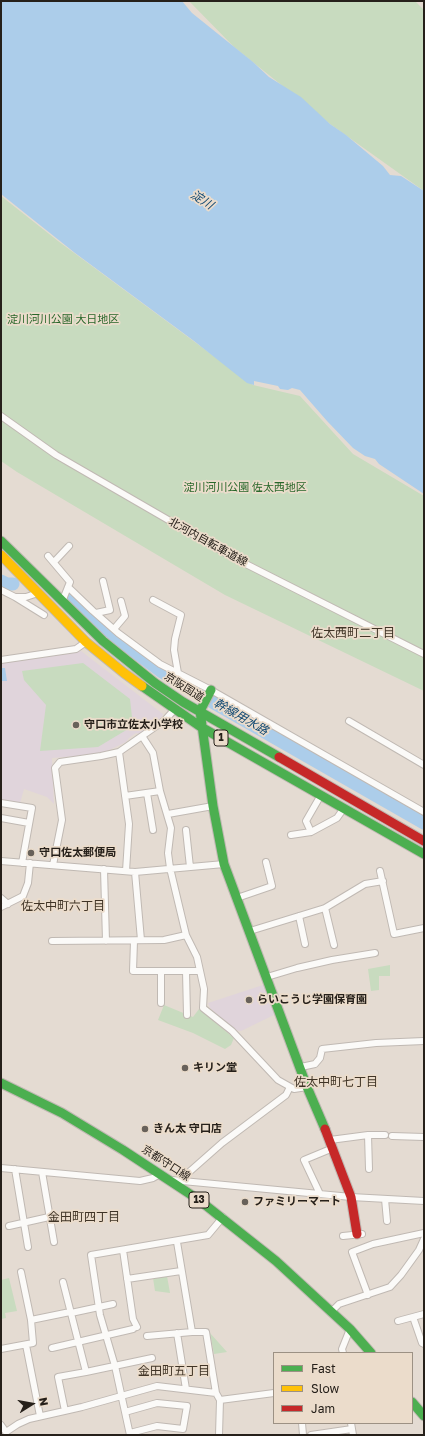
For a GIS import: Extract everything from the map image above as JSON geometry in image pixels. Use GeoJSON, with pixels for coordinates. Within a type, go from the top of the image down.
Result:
{"type":"FeatureCollection","features":[{"type":"Feature","properties":{"kind":"main road","name":"京阪国道"},"geometry":{"type":"LineString","coordinates":[[1,540],[62,602],[128,662],[166,691],[183,702],[206,700],[424,841]]}},
{"type":"Feature","properties":{"kind":"main road","name":"京阪国道"},"geometry":{"type":"LineString","coordinates":[[1,555],[86,642],[124,673],[201,727],[424,854]]}},
{"type":"Feature","properties":{"kind":"main road"},"geometry":{"type":"LineString","coordinates":[[206,700],[201,727],[213,806],[224,864],[307,1086],[332,1144],[351,1197],[359,1234]]}},
{"type":"Feature","properties":{"kind":"main road","name":"京都守口線"},"geometry":{"type":"LineString","coordinates":[[1,1083],[62,1113],[160,1174],[175,1181],[223,1217],[276,1261],[350,1329],[369,1352]]}},
{"type":"Feature","properties":{"kind":"main road"},"geometry":{"type":"LineString","coordinates":[[413,1403],[424,1416]]}},
{"type":"Feature","properties":{"kind":"street","name":"北河内自転車道線"},"geometry":{"type":"LineString","coordinates":[[1,416],[56,455],[234,558],[424,654]]}},
{"type":"Feature","properties":{"kind":"street"},"geometry":{"type":"LineString","coordinates":[[54,562],[69,546]]}},
{"type":"Feature","properties":{"kind":"street"},"geometry":{"type":"LineString","coordinates":[[48,556],[70,582],[62,602]]}},
{"type":"Feature","properties":{"kind":"street"},"geometry":{"type":"LineString","coordinates":[[96,613],[110,610],[102,581]]}},
{"type":"Feature","properties":{"kind":"street"},"geometry":{"type":"LineString","coordinates":[[68,587],[114,629],[154,660],[178,673],[206,700],[424,812]]}},
{"type":"Feature","properties":{"kind":"street"},"geometry":{"type":"LineString","coordinates":[[1,590],[44,615]]}},
{"type":"Feature","properties":{"kind":"street"},"geometry":{"type":"LineString","coordinates":[[15,597],[26,597],[38,593]]}},
{"type":"Feature","properties":{"kind":"street"},"geometry":{"type":"LineString","coordinates":[[153,600],[181,615],[174,650],[178,673]]}},
{"type":"Feature","properties":{"kind":"street"},"geometry":{"type":"LineString","coordinates":[[114,629],[125,616],[121,601]]}},
{"type":"Feature","properties":{"kind":"street"},"geometry":{"type":"LineString","coordinates":[[1,660],[76,650],[86,642]]}},
{"type":"Feature","properties":{"kind":"street"},"geometry":{"type":"LineString","coordinates":[[53,865],[62,820],[55,768],[60,762],[119,752],[165,720],[175,709]]}},
{"type":"Feature","properties":{"kind":"street"},"geometry":{"type":"LineString","coordinates":[[349,721],[424,765]]}},
{"type":"Feature","properties":{"kind":"street"},"geometry":{"type":"LineString","coordinates":[[142,736],[153,753],[160,791],[172,828],[168,853],[170,868],[186,934],[197,957],[204,989],[203,1008],[232,1031],[278,1080],[294,1089],[307,1086]]}},
{"type":"Feature","properties":{"kind":"street"},"geometry":{"type":"LineString","coordinates":[[119,752],[128,824],[126,871]]}},
{"type":"Feature","properties":{"kind":"street"},"geometry":{"type":"LineString","coordinates":[[125,796],[160,791]]}},
{"type":"Feature","properties":{"kind":"street"},"geometry":{"type":"LineString","coordinates":[[147,793],[153,830]]}},
{"type":"Feature","properties":{"kind":"street"},"geometry":{"type":"LineString","coordinates":[[311,832],[306,821],[321,795]]}},
{"type":"Feature","properties":{"kind":"street"},"geometry":{"type":"LineString","coordinates":[[1,803],[32,808],[22,863]]}},
{"type":"Feature","properties":{"kind":"street"},"geometry":{"type":"LineString","coordinates":[[168,814],[213,806]]}},
{"type":"Feature","properties":{"kind":"street"},"geometry":{"type":"LineString","coordinates":[[291,835],[311,832],[336,818],[344,808]]}},
{"type":"Feature","properties":{"kind":"street"},"geometry":{"type":"LineString","coordinates":[[1,818],[29,823]]}},
{"type":"Feature","properties":{"kind":"street"},"geometry":{"type":"LineString","coordinates":[[186,830],[190,867]]}},
{"type":"Feature","properties":{"kind":"street"},"geometry":{"type":"LineString","coordinates":[[1,861],[135,872],[224,864]]}},
{"type":"Feature","properties":{"kind":"street"},"geometry":{"type":"LineString","coordinates":[[237,898],[272,886],[266,862]]}},
{"type":"Feature","properties":{"kind":"street"},"geometry":{"type":"LineString","coordinates":[[1,907],[23,896],[28,883],[30,863]]}},
{"type":"Feature","properties":{"kind":"street"},"geometry":{"type":"LineString","coordinates":[[104,869],[106,941]]}},
{"type":"Feature","properties":{"kind":"street"},"geometry":{"type":"LineString","coordinates":[[380,871],[394,934],[424,928]]}},
{"type":"Feature","properties":{"kind":"street"},"geometry":{"type":"LineString","coordinates":[[135,872],[138,940],[133,971],[200,971]]}},
{"type":"Feature","properties":{"kind":"street"},"geometry":{"type":"LineString","coordinates":[[250,931],[325,908],[365,884],[383,881]]}},
{"type":"Feature","properties":{"kind":"street"},"geometry":{"type":"LineString","coordinates":[[1,898],[8,904]]}},
{"type":"Feature","properties":{"kind":"street"},"geometry":{"type":"LineString","coordinates":[[325,908],[334,945]]}},
{"type":"Feature","properties":{"kind":"street"},"geometry":{"type":"LineString","coordinates":[[299,916],[305,944]]}},
{"type":"Feature","properties":{"kind":"street"},"geometry":{"type":"LineString","coordinates":[[52,941],[164,940],[186,934]]}},
{"type":"Feature","properties":{"kind":"street"},"geometry":{"type":"LineString","coordinates":[[267,977],[332,960],[375,953]]}},
{"type":"Feature","properties":{"kind":"street"},"geometry":{"type":"LineString","coordinates":[[161,971],[162,1004]]}},
{"type":"Feature","properties":{"kind":"street"},"geometry":{"type":"LineString","coordinates":[[186,971],[187,1015]]}},
{"type":"Feature","properties":{"kind":"street"},"geometry":{"type":"LineString","coordinates":[[301,1067],[315,1064],[320,1058],[322,1050],[376,1043],[424,1041]]}},
{"type":"Feature","properties":{"kind":"street"},"geometry":{"type":"LineString","coordinates":[[175,1181],[222,1143],[286,1095],[290,1087]]}},
{"type":"Feature","properties":{"kind":"street"},"geometry":{"type":"LineString","coordinates":[[368,1135],[369,1169]]}},
{"type":"Feature","properties":{"kind":"street"},"geometry":{"type":"LineString","coordinates":[[320,1194],[304,1160],[332,1144],[368,1135],[424,1137]]}},
{"type":"Feature","properties":{"kind":"street"},"geometry":{"type":"LineString","coordinates":[[1,1168],[140,1181],[153,1178],[160,1174]]}},
{"type":"Feature","properties":{"kind":"street"},"geometry":{"type":"LineString","coordinates":[[15,1169],[28,1247]]}},
{"type":"Feature","properties":{"kind":"street"},"geometry":{"type":"LineString","coordinates":[[42,1172],[54,1242]]}},
{"type":"Feature","properties":{"kind":"street"},"geometry":{"type":"LineString","coordinates":[[175,1181],[351,1197],[424,1201]]}},
{"type":"Feature","properties":{"kind":"street"},"geometry":{"type":"LineString","coordinates":[[385,1199],[387,1221]]}},
{"type":"Feature","properties":{"kind":"street"},"geometry":{"type":"LineString","coordinates":[[9,1226],[49,1217]]}},
{"type":"Feature","properties":{"kind":"street"},"geometry":{"type":"LineString","coordinates":[[125,1412],[157,1403],[187,1406],[183,1429],[157,1426],[130,1434],[125,1412],[122,1396],[115,1366],[99,1307],[91,1255],[176,1242],[208,1235],[223,1217]]}},
{"type":"Feature","properties":{"kind":"street"},"geometry":{"type":"LineString","coordinates":[[368,1295],[352,1252],[373,1244],[424,1233]]}},
{"type":"Feature","properties":{"kind":"street"},"geometry":{"type":"LineString","coordinates":[[343,1236],[359,1234]]}},
{"type":"Feature","properties":{"kind":"street"},"geometry":{"type":"LineString","coordinates":[[331,1312],[339,1304],[390,1287],[401,1275],[419,1250],[424,1239]]}},
{"type":"Feature","properties":{"kind":"street"},"geometry":{"type":"LineString","coordinates":[[176,1242],[192,1332]]}},
{"type":"Feature","properties":{"kind":"street"},"geometry":{"type":"LineString","coordinates":[[52,1348],[135,1328],[123,1250]]}},
{"type":"Feature","properties":{"kind":"street"},"geometry":{"type":"LineString","coordinates":[[127,1279],[181,1271]]}},
{"type":"Feature","properties":{"kind":"street"},"geometry":{"type":"LineString","coordinates":[[1,1349],[33,1343],[31,1320],[21,1272]]}},
{"type":"Feature","properties":{"kind":"street"},"geometry":{"type":"LineString","coordinates":[[63,1282],[86,1372]]}},
{"type":"Feature","properties":{"kind":"street"},"geometry":{"type":"LineString","coordinates":[[31,1320],[113,1304]]}},
{"type":"Feature","properties":{"kind":"street"},"geometry":{"type":"LineString","coordinates":[[398,1321],[424,1314]]}},
{"type":"Feature","properties":{"kind":"street"},"geometry":{"type":"LineString","coordinates":[[413,1317],[422,1343],[424,1344]]}},
{"type":"Feature","properties":{"kind":"street"},"geometry":{"type":"LineString","coordinates":[[343,1352],[342,1349],[350,1329]]}},
{"type":"Feature","properties":{"kind":"street"},"geometry":{"type":"LineString","coordinates":[[147,1336],[206,1332],[216,1393],[220,1400],[219,1435]]}},
{"type":"Feature","properties":{"kind":"street"},"geometry":{"type":"LineString","coordinates":[[177,1333],[186,1389]]}},
{"type":"Feature","properties":{"kind":"street"},"geometry":{"type":"LineString","coordinates":[[26,1345],[40,1416]]}},
{"type":"Feature","properties":{"kind":"street"},"geometry":{"type":"LineString","coordinates":[[65,1411],[58,1377],[152,1358]]}},
{"type":"Feature","properties":{"kind":"street"},"geometry":{"type":"LineString","coordinates":[[1,1425],[6,1432],[29,1419],[65,1411],[157,1386],[216,1393]]}},
{"type":"Feature","properties":{"kind":"street"},"geometry":{"type":"LineString","coordinates":[[220,1400],[273,1393]]}},
{"type":"Feature","properties":{"kind":"street"},"geometry":{"type":"LineString","coordinates":[[302,1424],[303,1435]]}},
{"type":"Feature","properties":{"kind":"street"},"geometry":{"type":"LineString","coordinates":[[310,1435],[352,1429]]}},
{"type":"Feature","properties":{"kind":"shaded area","name":"守口市立佐太小学校"},"geometry":{"type":"Polygon","coordinates":[[[81,651],[163,714],[162,717],[139,734],[136,733],[126,742],[101,754],[52,758],[54,804],[47,797],[24,789],[20,803],[1,801],[1,663],[81,651]]]}},
{"type":"Feature","properties":{"kind":"shaded area"},"geometry":{"type":"Polygon","coordinates":[[[266,984],[278,1013],[241,1031],[234,1030],[210,1008],[208,1003],[266,984]]]}},
{"type":"Feature","properties":{"kind":"green space"},"geometry":{"type":"Polygon","coordinates":[[[189,1],[415,1],[424,10],[424,191],[330,124],[234,47],[189,1]]]}},
{"type":"Feature","properties":{"kind":"green space","name":"淀川河川公園 佐太西地区"},"geometry":{"type":"Polygon","coordinates":[[[1,196],[58,241],[253,385],[300,396],[353,454],[424,496],[424,691],[225,595],[17,472],[1,461],[1,196]]]}},
{"type":"Feature","properties":{"kind":"green space"},"geometry":{"type":"Polygon","coordinates":[[[83,663],[130,699],[133,726],[98,747],[40,751],[46,705],[24,680],[22,671],[83,663]]]}},
{"type":"Feature","properties":{"kind":"green space"},"geometry":{"type":"Polygon","coordinates":[[[390,965],[390,976],[379,976],[379,990],[371,991],[368,969],[390,965]]]}},
{"type":"Feature","properties":{"kind":"green space"},"geometry":{"type":"Polygon","coordinates":[[[164,1005],[193,1017],[199,1009],[234,1038],[231,1045],[225,1049],[193,1033],[158,1020],[164,1005]]]}},
{"type":"Feature","properties":{"kind":"green space"},"geometry":{"type":"Polygon","coordinates":[[[167,1276],[170,1293],[155,1291],[153,1278],[167,1276]]]}},
{"type":"Feature","properties":{"kind":"green space"},"geometry":{"type":"Polygon","coordinates":[[[9,1278],[17,1311],[5,1313],[6,1318],[1,1319],[1,1280],[9,1278]]]}},
{"type":"Feature","properties":{"kind":"green space"},"geometry":{"type":"Polygon","coordinates":[[[210,1333],[227,1352],[214,1354],[210,1333]]]}},
{"type":"Feature","properties":{"kind":"water","name":"淀川"},"geometry":{"type":"Polygon","coordinates":[[[1,1],[182,1],[192,13],[253,62],[269,77],[301,97],[330,124],[346,135],[383,166],[390,175],[401,176],[424,191],[424,494],[379,464],[375,459],[365,456],[353,448],[300,390],[292,388],[288,390],[280,389],[278,386],[254,381],[254,385],[247,383],[194,341],[75,253],[1,194],[1,1]]]}},
{"type":"Feature","properties":{"kind":"water"},"geometry":{"type":"Polygon","coordinates":[[[1,668],[5,668],[7,681],[1,681],[1,668]]]}},
{"type":"Feature","properties":{"kind":"waterway","name":"幹線用水路"},"geometry":{"type":"LineString","coordinates":[[1,581],[7,584],[13,584]]}},
{"type":"Feature","properties":{"kind":"waterway","name":"幹線用水路"},"geometry":{"type":"LineString","coordinates":[[70,595],[118,639],[162,672],[424,823]]}},
{"type":"Feature","properties":{"kind":"traffic: fast"},"geometry":{"type":"LineString","coordinates":[[1,541],[103,641],[155,683],[183,702],[279,757]]}},
{"type":"Feature","properties":{"kind":"traffic: fast"},"geometry":{"type":"LineString","coordinates":[[142,686],[201,727],[424,854]]}},
{"type":"Feature","properties":{"kind":"traffic: fast"},"geometry":{"type":"LineString","coordinates":[[211,690],[200,711],[213,806],[224,864],[307,1087],[325,1129]]}},
{"type":"Feature","properties":{"kind":"traffic: fast"},"geometry":{"type":"LineString","coordinates":[[1,1083],[62,1113],[123,1150],[199,1200],[276,1261],[350,1329],[370,1352]]}},
{"type":"Feature","properties":{"kind":"traffic: fast"},"geometry":{"type":"LineString","coordinates":[[413,1403],[424,1416]]}},
{"type":"Feature","properties":{"kind":"traffic: slow"},"geometry":{"type":"LineString","coordinates":[[1,555],[86,642],[142,686]]}},
{"type":"Feature","properties":{"kind":"traffic: jam"},"geometry":{"type":"LineString","coordinates":[[279,757],[424,841]]}},
{"type":"Feature","properties":{"kind":"traffic: jam"},"geometry":{"type":"LineString","coordinates":[[325,1129],[351,1197],[357,1234]]}},
{"type":"Feature","properties":{"kind":"place","name":"守口市立佐太小学校"},"geometry":{"type":"Point","coordinates":[76,725]}},
{"type":"Feature","properties":{"kind":"place","name":"守口佐太郵便局"},"geometry":{"type":"Point","coordinates":[31,853]}},
{"type":"Feature","properties":{"kind":"place","name":"らいこうじ学園保育園"},"geometry":{"type":"Point","coordinates":[249,1000]}},
{"type":"Feature","properties":{"kind":"place","name":"キリン堂"},"geometry":{"type":"Point","coordinates":[185,1068]}},
{"type":"Feature","properties":{"kind":"place","name":"きん太 守口店"},"geometry":{"type":"Point","coordinates":[145,1129]}},
{"type":"Feature","properties":{"kind":"place","name":"ファミリーマート"},"geometry":{"type":"Point","coordinates":[245,1202]}},
{"type":"Feature","properties":{"kind":"district","name":"佐太西町二丁目"},"geometry":{"type":"Point","coordinates":[353,633]}},
{"type":"Feature","properties":{"kind":"district","name":"佐太中町六丁目"},"geometry":{"type":"Point","coordinates":[63,906]}},
{"type":"Feature","properties":{"kind":"district","name":"佐太中町七丁目"},"geometry":{"type":"Point","coordinates":[336,1082]}},
{"type":"Feature","properties":{"kind":"district","name":"金田町四丁目"},"geometry":{"type":"Point","coordinates":[84,1217]}},
{"type":"Feature","properties":{"kind":"district","name":"金田町五丁目"},"geometry":{"type":"Point","coordinates":[174,1371]}},
{"type":"Feature","properties":{"kind":"park label","name":"淀川河川公園 大日地区"},"geometry":{"type":"Point","coordinates":[63,320]}}]}
